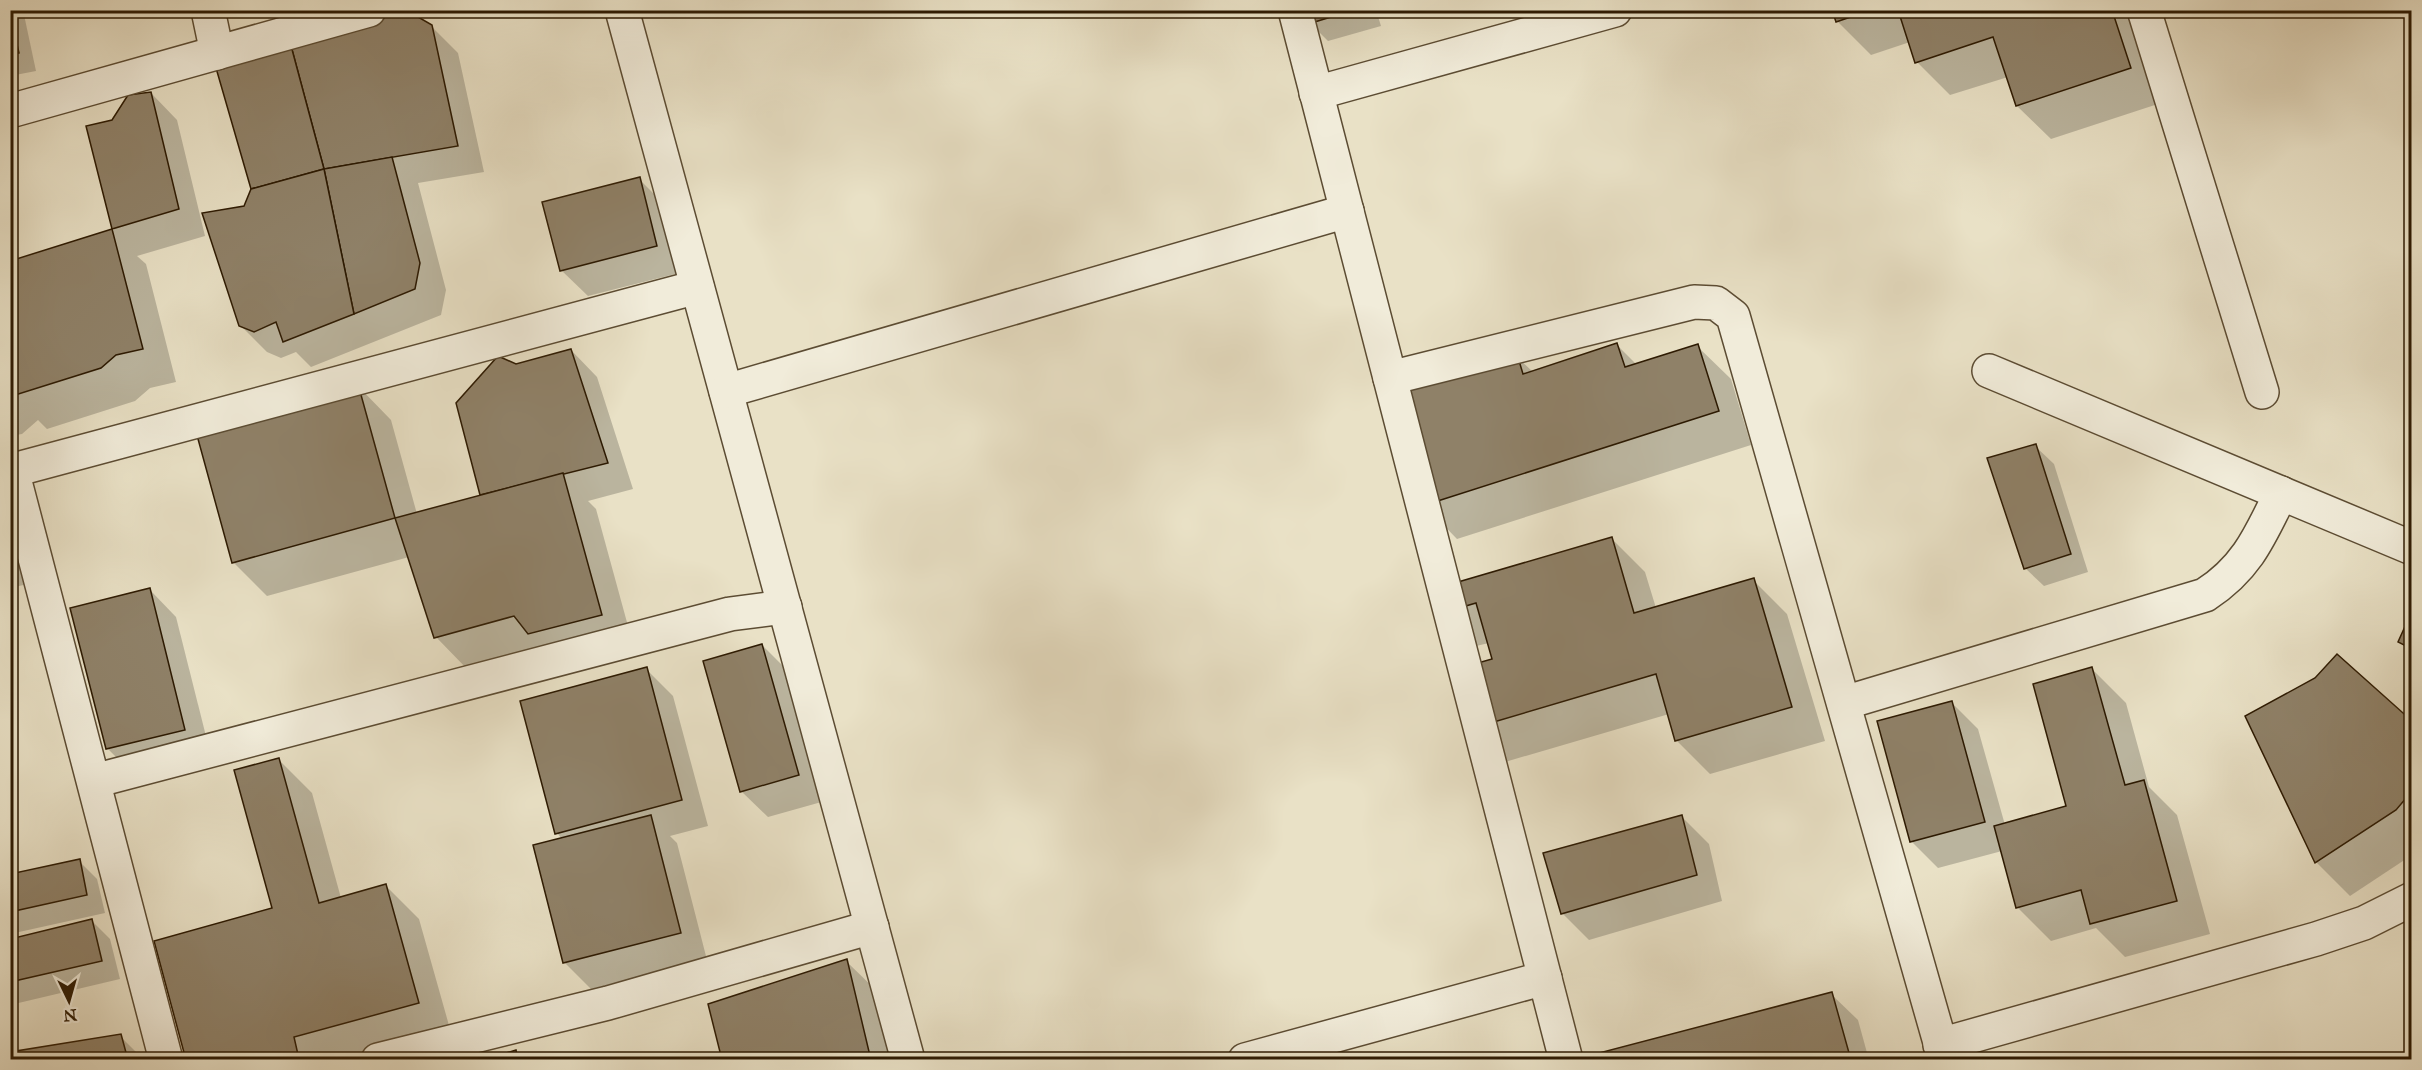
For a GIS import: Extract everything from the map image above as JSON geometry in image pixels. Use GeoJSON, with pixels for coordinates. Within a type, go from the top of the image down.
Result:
{"type":"FeatureCollection","features":[{"type":"Feature","properties":{"kind":"street"},"geometry":{"type":"LineString","coordinates":[[208,10],[217,53]]}},
{"type":"Feature","properties":{"kind":"street"},"geometry":{"type":"LineString","coordinates":[[10,111],[369,10]]}},
{"type":"Feature","properties":{"kind":"street"},"geometry":{"type":"LineString","coordinates":[[622,10],[908,1059]]}},
{"type":"Feature","properties":{"kind":"street"},"geometry":{"type":"LineString","coordinates":[[1295,10],[1566,1059]]}},
{"type":"Feature","properties":{"kind":"street"},"geometry":{"type":"LineString","coordinates":[[1316,93],[1615,10]]}},
{"type":"Feature","properties":{"kind":"street"},"geometry":{"type":"LineString","coordinates":[[2144,10],[2262,392]]}},
{"type":"Feature","properties":{"kind":"street"},"geometry":{"type":"LineString","coordinates":[[726,391],[1347,212]]}},
{"type":"Feature","properties":{"kind":"street"},"geometry":{"type":"LineString","coordinates":[[166,1059],[11,470],[697,286]]}},
{"type":"Feature","properties":{"kind":"street"},"geometry":{"type":"LineString","coordinates":[[1390,378],[1694,302],[1716,303],[1733,316],[1741,336],[1942,1052],[2316,939],[2364,923],[2412,899]]}},
{"type":"Feature","properties":{"kind":"street"},"geometry":{"type":"LineString","coordinates":[[1989,371],[2412,548]]}},
{"type":"Feature","properties":{"kind":"street"},"geometry":{"type":"LineString","coordinates":[[1844,703],[2205,595],[2222,584],[2249,556],[2281,493]]}},
{"type":"Feature","properties":{"kind":"street"},"geometry":{"type":"LineString","coordinates":[[94,781],[730,614],[785,607]]}},
{"type":"Feature","properties":{"kind":"street"},"geometry":{"type":"LineString","coordinates":[[378,1059],[608,1003],[872,927]]}},
{"type":"Feature","properties":{"kind":"street"},"geometry":{"type":"LineString","coordinates":[[1245,1059],[1545,978]]}},
{"type":"Feature","properties":{"kind":"building"},"geometry":{"type":"Polygon","coordinates":[[[395,10],[406,10],[432,25],[458,146],[324,169],[290,42],[395,10]]]}},
{"type":"Feature","properties":{"kind":"building"},"geometry":{"type":"Polygon","coordinates":[[[1304,10],[1354,10],[1308,24],[1304,10]]]}},
{"type":"Feature","properties":{"kind":"building"},"geometry":{"type":"Polygon","coordinates":[[[1832,10],[1871,10],[1836,22],[1832,10]]]}},
{"type":"Feature","properties":{"kind":"building"},"geometry":{"type":"Polygon","coordinates":[[[1898,10],[2112,10],[2131,68],[2016,106],[1993,37],[1915,63],[1898,10]]]}},
{"type":"Feature","properties":{"kind":"building"},"geometry":{"type":"Polygon","coordinates":[[[10,15],[19,53],[10,55],[10,15]]]}},
{"type":"Feature","properties":{"kind":"building"},"geometry":{"type":"Polygon","coordinates":[[[290,42],[324,169],[251,189],[214,61],[290,42]]]}},
{"type":"Feature","properties":{"kind":"building"},"geometry":{"type":"Polygon","coordinates":[[[151,92],[179,209],[112,229],[86,126],[112,120],[128,95],[151,92]]]}},
{"type":"Feature","properties":{"kind":"building"},"geometry":{"type":"Polygon","coordinates":[[[392,157],[420,263],[415,289],[354,314],[324,169],[392,157]]]}},
{"type":"Feature","properties":{"kind":"building"},"geometry":{"type":"Polygon","coordinates":[[[324,169],[354,314],[283,342],[276,322],[254,332],[239,326],[202,213],[244,206],[251,189],[324,169]]]}},
{"type":"Feature","properties":{"kind":"building"},"geometry":{"type":"Polygon","coordinates":[[[640,177],[657,246],[560,271],[542,202],[640,177]]]}},
{"type":"Feature","properties":{"kind":"building"},"geometry":{"type":"Polygon","coordinates":[[[112,229],[143,349],[116,355],[101,368],[12,396],[10,261],[112,229]]]}},
{"type":"Feature","properties":{"kind":"building"},"geometry":{"type":"Polygon","coordinates":[[[1617,343],[1625,367],[1698,344],[1719,411],[1422,506],[1386,396],[1517,354],[1523,374],[1617,343]]]}},
{"type":"Feature","properties":{"kind":"building"},"geometry":{"type":"Polygon","coordinates":[[[571,349],[608,463],[480,495],[456,403],[498,356],[516,364],[571,349]]]}},
{"type":"Feature","properties":{"kind":"building"},"geometry":{"type":"Polygon","coordinates":[[[358,384],[395,518],[232,563],[195,428],[358,384]]]}},
{"type":"Feature","properties":{"kind":"building"},"geometry":{"type":"Polygon","coordinates":[[[2036,444],[2071,554],[2024,569],[1987,458],[2036,444]]]}},
{"type":"Feature","properties":{"kind":"building"},"geometry":{"type":"Polygon","coordinates":[[[563,473],[602,615],[528,634],[514,616],[434,638],[395,518],[563,473]]]}},
{"type":"Feature","properties":{"kind":"building"},"geometry":{"type":"Polygon","coordinates":[[[1612,537],[1634,613],[1754,578],[1792,707],[1675,741],[1656,674],[1470,729],[1453,670],[1492,659],[1476,603],[1442,613],[1434,589],[1612,537]]]}},
{"type":"Feature","properties":{"kind":"building"},"geometry":{"type":"Polygon","coordinates":[[[150,588],[185,730],[106,749],[70,608],[150,588]]]}},
{"type":"Feature","properties":{"kind":"building"},"geometry":{"type":"Polygon","coordinates":[[[2412,611],[2412,649],[2398,642],[2412,611]]]}},
{"type":"Feature","properties":{"kind":"building"},"geometry":{"type":"Polygon","coordinates":[[[762,644],[799,775],[740,792],[703,661],[762,644]]]}},
{"type":"Feature","properties":{"kind":"building"},"geometry":{"type":"Polygon","coordinates":[[[2337,654],[2412,721],[2412,791],[2396,810],[2315,863],[2245,716],[2315,678],[2337,654]]]}},
{"type":"Feature","properties":{"kind":"building"},"geometry":{"type":"Polygon","coordinates":[[[647,667],[682,800],[555,834],[520,701],[647,667]]]}},
{"type":"Feature","properties":{"kind":"building"},"geometry":{"type":"Polygon","coordinates":[[[2092,667],[2125,785],[2144,780],[2177,901],[2090,924],[2081,890],[2016,908],[1994,826],[2066,806],[2033,684],[2092,667]]]}},
{"type":"Feature","properties":{"kind":"building"},"geometry":{"type":"Polygon","coordinates":[[[1952,701],[1985,822],[1910,842],[1877,721],[1952,701]]]}},
{"type":"Feature","properties":{"kind":"building"},"geometry":{"type":"Polygon","coordinates":[[[279,758],[319,903],[386,884],[419,1003],[294,1037],[299,1059],[297,1060],[186,1060],[154,941],[272,908],[234,770],[279,758]]]}},
{"type":"Feature","properties":{"kind":"building"},"geometry":{"type":"Polygon","coordinates":[[[651,815],[681,933],[563,963],[533,845],[651,815]]]}},
{"type":"Feature","properties":{"kind":"building"},"geometry":{"type":"Polygon","coordinates":[[[1682,815],[1697,875],[1561,914],[1543,853],[1682,815]]]}},
{"type":"Feature","properties":{"kind":"building"},"geometry":{"type":"Polygon","coordinates":[[[80,859],[87,895],[10,912],[10,874],[80,859]]]}},
{"type":"Feature","properties":{"kind":"building"},"geometry":{"type":"Polygon","coordinates":[[[92,919],[102,961],[10,982],[10,939],[92,919]]]}},
{"type":"Feature","properties":{"kind":"building"},"geometry":{"type":"Polygon","coordinates":[[[847,959],[871,1060],[722,1060],[708,1004],[847,959]]]}},
{"type":"Feature","properties":{"kind":"building"},"geometry":{"type":"Polygon","coordinates":[[[1832,992],[1851,1060],[1600,1060],[1599,1053],[1832,992]]]}},
{"type":"Feature","properties":{"kind":"building"},"geometry":{"type":"Polygon","coordinates":[[[121,1034],[128,1060],[10,1060],[10,1052],[121,1034]]]}},
{"type":"Feature","properties":{"kind":"building"},"geometry":{"type":"Polygon","coordinates":[[[516,1050],[518,1060],[483,1060],[516,1050]]]}}]}
